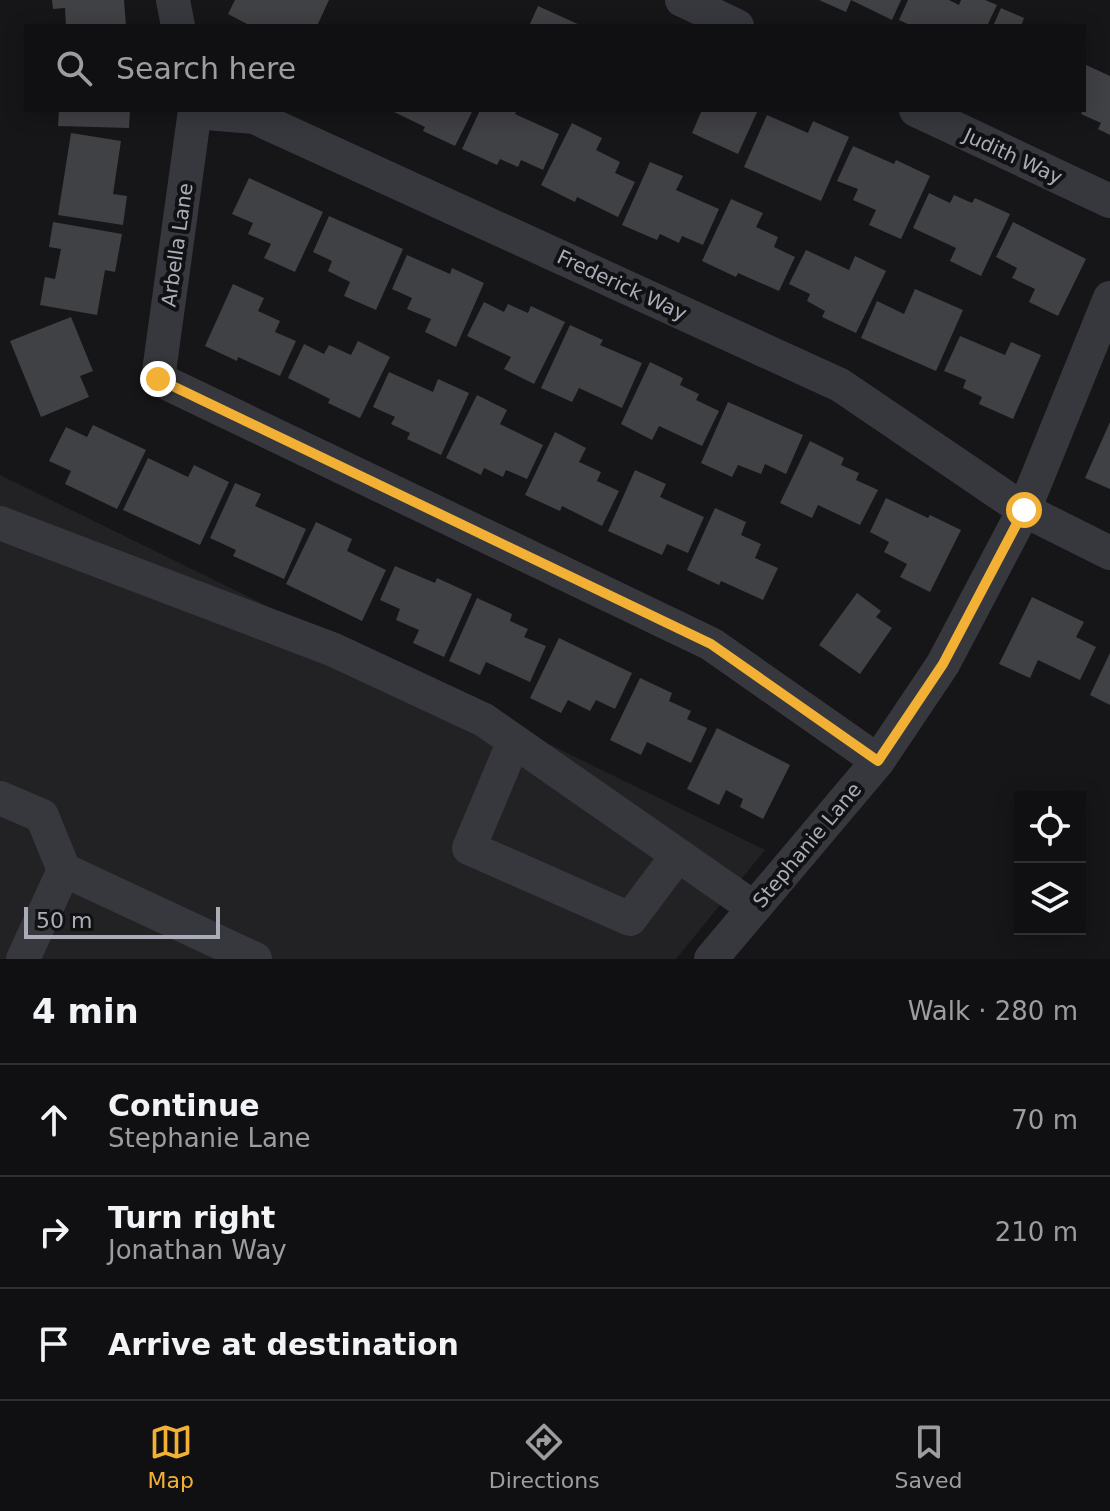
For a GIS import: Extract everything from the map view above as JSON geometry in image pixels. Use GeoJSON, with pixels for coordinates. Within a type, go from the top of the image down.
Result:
{"type":"FeatureCollection","features":[{"type":"Feature","properties":{"kind":"street"},"geometry":{"type":"LineString","coordinates":[[173,0],[178,24]]}},
{"type":"Feature","properties":{"kind":"street"},"geometry":{"type":"LineString","coordinates":[[682,0],[733,24]]}},
{"type":"Feature","properties":{"kind":"street","name":"Arbella Lane"},"geometry":{"type":"LineString","coordinates":[[195,112],[158,379],[711,644],[878,761]]}},
{"type":"Feature","properties":{"kind":"street","name":"Frederick Way"},"geometry":{"type":"LineString","coordinates":[[205,112],[254,117],[840,385],[1024,510],[1110,553]]}},
{"type":"Feature","properties":{"kind":"street","name":"Judith Way"},"geometry":{"type":"LineString","coordinates":[[920,112],[1110,201]]}},
{"type":"Feature","properties":{"kind":"street","name":"Stephanie Lane"},"geometry":{"type":"LineString","coordinates":[[711,959],[878,761],[943,664],[1024,510],[1110,298]]}},
{"type":"Feature","properties":{"kind":"street"},"geometry":{"type":"LineString","coordinates":[[0,523],[334,650],[484,720],[754,908]]}},
{"type":"Feature","properties":{"kind":"street"},"geometry":{"type":"LineString","coordinates":[[514,741],[469,848],[630,919],[678,855]]}},
{"type":"Feature","properties":{"kind":"street"},"geometry":{"type":"LineString","coordinates":[[0,798],[42,816],[64,870],[255,959]]}},
{"type":"Feature","properties":{"kind":"street"},"geometry":{"type":"LineString","coordinates":[[23,959],[64,870]]}},
{"type":"Feature","properties":{"kind":"shaded area"},"geometry":{"type":"Polygon","coordinates":[[[0,475],[765,850],[676,959],[0,959],[0,475]]]}},
{"type":"Feature","properties":{"kind":"building"},"geometry":{"type":"Polygon","coordinates":[[[52,0],[124,0],[126,24],[66,24],[65,8],[53,9],[52,0]]]}},
{"type":"Feature","properties":{"kind":"building"},"geometry":{"type":"Polygon","coordinates":[[[235,0],[329,0],[318,24],[247,24],[228,14],[235,0]]]}},
{"type":"Feature","properties":{"kind":"building"},"geometry":{"type":"Polygon","coordinates":[[[819,0],[851,0],[846,12],[819,0]]]}},
{"type":"Feature","properties":{"kind":"building"},"geometry":{"type":"Polygon","coordinates":[[[851,0],[901,0],[892,20],[851,0]]]}},
{"type":"Feature","properties":{"kind":"building"},"geometry":{"type":"Polygon","coordinates":[[[908,0],[949,0],[959,5],[961,0],[985,0],[997,5],[988,24],[908,24],[899,20],[908,0]]]}},
{"type":"Feature","properties":{"kind":"building"},"geometry":{"type":"Polygon","coordinates":[[[538,6],[578,24],[530,24],[538,6]]]}},
{"type":"Feature","properties":{"kind":"building"},"geometry":{"type":"Polygon","coordinates":[[[1001,8],[1024,18],[1022,24],[994,24],[1001,8]]]}},
{"type":"Feature","properties":{"kind":"building"},"geometry":{"type":"Polygon","coordinates":[[[1086,65],[1110,76],[1110,135],[1098,129],[1101,123],[1081,114],[1086,112],[1086,65]]]}},
{"type":"Feature","properties":{"kind":"building"},"geometry":{"type":"Polygon","coordinates":[[[59,112],[130,112],[129,128],[58,126],[59,112]]]}},
{"type":"Feature","properties":{"kind":"building"},"geometry":{"type":"Polygon","coordinates":[[[394,112],[472,112],[455,146],[423,131],[425,127],[394,112]]]}},
{"type":"Feature","properties":{"kind":"building"},"geometry":{"type":"Polygon","coordinates":[[[479,112],[516,112],[559,134],[543,170],[521,160],[518,167],[500,159],[497,165],[462,149],[479,112]]]}},
{"type":"Feature","properties":{"kind":"building"},"geometry":{"type":"Polygon","coordinates":[[[701,112],[757,112],[738,154],[692,133],[701,112]]]}},
{"type":"Feature","properties":{"kind":"building"},"geometry":{"type":"Polygon","coordinates":[[[767,115],[808,133],[813,121],[849,137],[821,201],[744,167],[767,115]]]}},
{"type":"Feature","properties":{"kind":"building"},"geometry":{"type":"Polygon","coordinates":[[[572,123],[602,138],[596,150],[620,162],[615,173],[635,182],[618,217],[577,197],[575,202],[541,185],[572,123]]]}},
{"type":"Feature","properties":{"kind":"building"},"geometry":{"type":"Polygon","coordinates":[[[71,133],[121,141],[113,194],[127,196],[123,225],[58,215],[71,133]]]}},
{"type":"Feature","properties":{"kind":"building"},"geometry":{"type":"Polygon","coordinates":[[[853,146],[894,164],[896,160],[930,176],[901,239],[869,225],[876,210],[853,200],[858,189],[837,181],[853,146]]]}},
{"type":"Feature","properties":{"kind":"building"},"geometry":{"type":"Polygon","coordinates":[[[650,162],[683,176],[676,190],[719,209],[703,245],[682,236],[679,243],[660,234],[657,240],[622,225],[650,162]]]}},
{"type":"Feature","properties":{"kind":"building"},"geometry":{"type":"Polygon","coordinates":[[[249,178],[323,212],[295,272],[264,258],[271,244],[248,234],[253,223],[232,214],[249,178]]]}},
{"type":"Feature","properties":{"kind":"building"},"geometry":{"type":"Polygon","coordinates":[[[929,193],[950,203],[954,195],[972,203],[975,198],[1010,214],[981,276],[950,261],[956,248],[913,228],[929,193]]]}},
{"type":"Feature","properties":{"kind":"building"},"geometry":{"type":"Polygon","coordinates":[[[731,199],[763,213],[756,227],[778,237],[774,247],[795,257],[779,291],[738,273],[736,277],[702,261],[731,199]]]}},
{"type":"Feature","properties":{"kind":"building"},"geometry":{"type":"Polygon","coordinates":[[[329,216],[403,249],[376,310],[344,296],[350,282],[328,271],[332,261],[313,252],[329,216]]]}},
{"type":"Feature","properties":{"kind":"building"},"geometry":{"type":"Polygon","coordinates":[[[53,222],[122,234],[115,272],[105,270],[97,315],[40,305],[45,277],[55,279],[61,249],[49,247],[53,222]]]}},
{"type":"Feature","properties":{"kind":"building"},"geometry":{"type":"Polygon","coordinates":[[[1013,222],[1086,259],[1058,316],[1029,302],[1035,289],[1012,278],[1017,268],[996,257],[1013,222]]]}},
{"type":"Feature","properties":{"kind":"building"},"geometry":{"type":"Polygon","coordinates":[[[806,250],[849,270],[855,256],[886,271],[856,333],[822,317],[825,311],[807,301],[810,294],[789,284],[806,250]]]}},
{"type":"Feature","properties":{"kind":"building"},"geometry":{"type":"Polygon","coordinates":[[[407,255],[450,274],[452,268],[484,283],[456,347],[425,332],[431,319],[407,309],[412,298],[392,289],[407,255]]]}},
{"type":"Feature","properties":{"kind":"building"},"geometry":{"type":"Polygon","coordinates":[[[233,284],[264,298],[258,311],[280,321],[275,332],[296,341],[280,376],[205,346],[233,284]]]}},
{"type":"Feature","properties":{"kind":"building"},"geometry":{"type":"Polygon","coordinates":[[[915,289],[963,310],[936,371],[861,338],[877,301],[904,314],[915,289]]]}},
{"type":"Feature","properties":{"kind":"building"},"geometry":{"type":"Polygon","coordinates":[[[484,302],[504,312],[508,304],[528,313],[531,306],[565,322],[534,384],[504,369],[511,357],[467,336],[484,302]]]}},
{"type":"Feature","properties":{"kind":"building"},"geometry":{"type":"Polygon","coordinates":[[[71,317],[93,371],[80,376],[89,397],[41,417],[10,341],[71,317]]]}},
{"type":"Feature","properties":{"kind":"building"},"geometry":{"type":"Polygon","coordinates":[[[570,325],[603,340],[600,345],[642,363],[622,408],[579,388],[572,402],[541,388],[570,325]]]}},
{"type":"Feature","properties":{"kind":"building"},"geometry":{"type":"Polygon","coordinates":[[[960,336],[1005,355],[1011,342],[1041,355],[1013,419],[979,404],[982,397],[963,388],[966,380],[944,371],[960,336]]]}},
{"type":"Feature","properties":{"kind":"building"},"geometry":{"type":"Polygon","coordinates":[[[358,341],[390,357],[360,418],[328,403],[330,399],[288,378],[304,344],[324,354],[329,345],[351,355],[358,341]]]}},
{"type":"Feature","properties":{"kind":"building"},"geometry":{"type":"Polygon","coordinates":[[[650,362],[683,378],[680,385],[699,394],[696,400],[719,411],[702,446],[659,426],[652,440],[621,424],[650,362]]]}},
{"type":"Feature","properties":{"kind":"building"},"geometry":{"type":"Polygon","coordinates":[[[389,372],[433,392],[438,379],[469,393],[441,455],[407,439],[410,433],[391,424],[395,417],[373,407],[389,372]]]}},
{"type":"Feature","properties":{"kind":"building"},"geometry":{"type":"Polygon","coordinates":[[[477,395],[507,410],[500,424],[543,445],[527,479],[506,470],[503,477],[484,468],[481,475],[446,458],[477,395]]]}},
{"type":"Feature","properties":{"kind":"building"},"geometry":{"type":"Polygon","coordinates":[[[728,402],[803,435],[786,474],[765,464],[761,474],[738,465],[732,477],[701,463],[728,402]]]}},
{"type":"Feature","properties":{"kind":"building"},"geometry":{"type":"Polygon","coordinates":[[[1110,422],[1110,489],[1085,478],[1110,422]]]}},
{"type":"Feature","properties":{"kind":"building"},"geometry":{"type":"Polygon","coordinates":[[[93,425],[146,450],[117,509],[65,484],[71,471],[49,461],[66,427],[87,437],[93,425]]]}},
{"type":"Feature","properties":{"kind":"building"},"geometry":{"type":"Polygon","coordinates":[[[555,432],[586,448],[579,462],[601,472],[597,481],[619,491],[602,526],[562,506],[560,511],[525,495],[555,432]]]}},
{"type":"Feature","properties":{"kind":"building"},"geometry":{"type":"Polygon","coordinates":[[[810,441],[844,458],[841,465],[859,473],[856,480],[878,490],[860,525],[818,505],[812,518],[780,503],[810,441]]]}},
{"type":"Feature","properties":{"kind":"building"},"geometry":{"type":"Polygon","coordinates":[[[148,458],[188,477],[194,465],[229,482],[200,545],[123,510],[148,458]]]}},
{"type":"Feature","properties":{"kind":"building"},"geometry":{"type":"Polygon","coordinates":[[[635,470],[666,484],[660,497],[704,517],[688,553],[667,544],[662,555],[608,531],[635,470]]]}},
{"type":"Feature","properties":{"kind":"building"},"geometry":{"type":"Polygon","coordinates":[[[235,483],[261,494],[255,506],[306,529],[284,579],[233,556],[236,550],[210,538],[235,483]]]}},
{"type":"Feature","properties":{"kind":"building"},"geometry":{"type":"Polygon","coordinates":[[[886,498],[961,530],[930,592],[900,577],[907,564],[884,552],[889,542],[870,532],[886,498]]]}},
{"type":"Feature","properties":{"kind":"building"},"geometry":{"type":"Polygon","coordinates":[[[715,508],[746,522],[741,535],[761,544],[755,558],[778,568],[763,600],[687,570],[715,508]]]}},
{"type":"Feature","properties":{"kind":"building"},"geometry":{"type":"Polygon","coordinates":[[[316,522],[352,539],[347,551],[386,570],[362,621],[286,584],[316,522]]]}},
{"type":"Feature","properties":{"kind":"building"},"geometry":{"type":"Polygon","coordinates":[[[395,566],[435,583],[437,578],[472,594],[444,657],[413,643],[419,630],[396,620],[400,609],[380,600],[395,566]]]}},
{"type":"Feature","properties":{"kind":"building"},"geometry":{"type":"Polygon","coordinates":[[[857,593],[881,611],[876,617],[892,628],[860,674],[819,645],[857,593]]]}},
{"type":"Feature","properties":{"kind":"building"},"geometry":{"type":"Polygon","coordinates":[[[1032,597],[1084,622],[1076,637],[1096,647],[1080,680],[1038,660],[1030,678],[999,664],[1032,597]]]}},
{"type":"Feature","properties":{"kind":"building"},"geometry":{"type":"Polygon","coordinates":[[[477,598],[512,614],[510,621],[528,629],[524,637],[546,646],[530,682],[486,662],[480,675],[449,661],[477,598]]]}},
{"type":"Feature","properties":{"kind":"building"},"geometry":{"type":"Polygon","coordinates":[[[559,638],[632,673],[615,709],[596,700],[590,711],[568,700],[561,713],[530,698],[559,638]]]}},
{"type":"Feature","properties":{"kind":"building"},"geometry":{"type":"Polygon","coordinates":[[[1110,653],[1110,705],[1090,695],[1110,653]]]}},
{"type":"Feature","properties":{"kind":"building"},"geometry":{"type":"Polygon","coordinates":[[[640,678],[672,693],[669,701],[691,711],[687,719],[707,728],[691,763],[647,742],[641,755],[610,740],[640,678]]]}},
{"type":"Feature","properties":{"kind":"building"},"geometry":{"type":"Polygon","coordinates":[[[717,728],[790,765],[763,819],[740,807],[743,799],[726,790],[719,805],[687,789],[717,728]]]}},
{"type":"Feature","properties":{"kind":"route"},"geometry":{"type":"LineString","coordinates":[[158,379],[711,644],[878,761],[943,664],[1024,510]]}}]}
